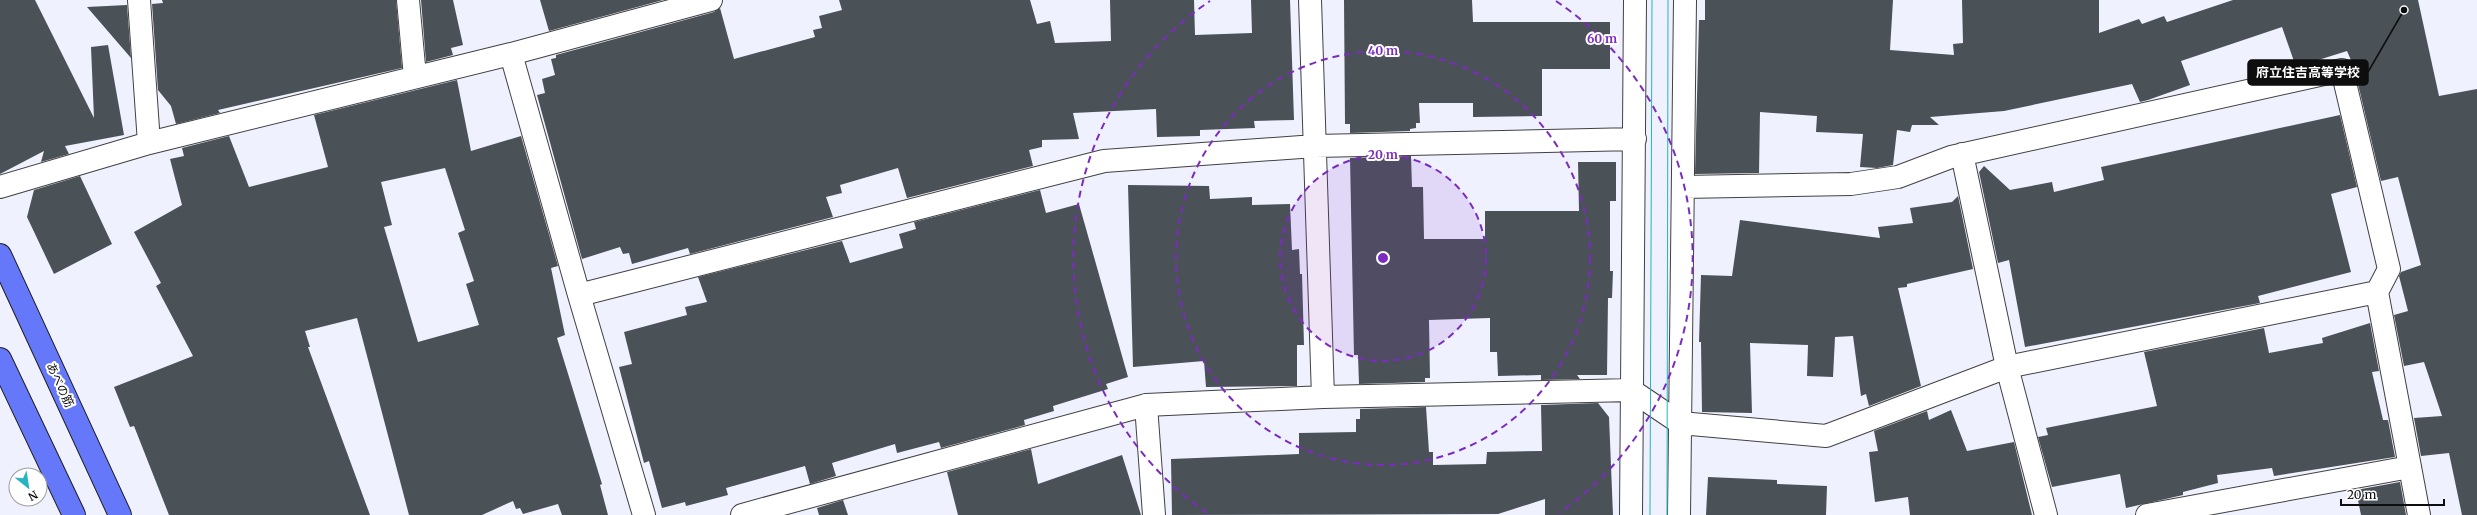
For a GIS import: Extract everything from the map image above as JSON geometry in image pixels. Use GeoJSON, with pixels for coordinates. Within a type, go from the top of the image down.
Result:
{"type":"FeatureCollection","features":[{"type":"Feature","properties":{"kind":"main road","name":"あべの筋"},"geometry":{"type":"LineString","coordinates":[[0,255],[120,515]]}},
{"type":"Feature","properties":{"kind":"main road"},"geometry":{"type":"LineString","coordinates":[[1,364],[74,515]]}},
{"type":"Feature","properties":{"kind":"street"},"geometry":{"type":"LineString","coordinates":[[139,0],[149,143]]}},
{"type":"Feature","properties":{"kind":"street"},"geometry":{"type":"LineString","coordinates":[[408,0],[416,77]]}},
{"type":"Feature","properties":{"kind":"street"},"geometry":{"type":"LineString","coordinates":[[0,187],[149,143],[511,54],[711,0]]}},
{"type":"Feature","properties":{"kind":"street"},"geometry":{"type":"LineString","coordinates":[[1310,0],[1323,397]]}},
{"type":"Feature","properties":{"kind":"street"},"geometry":{"type":"LineString","coordinates":[[1631,515],[1635,0]]}},
{"type":"Feature","properties":{"kind":"street"},"geometry":{"type":"LineString","coordinates":[[1679,515],[1685,0]]}},
{"type":"Feature","properties":{"kind":"street"},"geometry":{"type":"LineString","coordinates":[[511,54],[578,295],[644,515]]}},
{"type":"Feature","properties":{"kind":"street"},"geometry":{"type":"LineString","coordinates":[[1683,187],[1851,184],[1898,177],[1962,154],[2342,70],[2389,269],[2377,292],[2419,515]]}},
{"type":"Feature","properties":{"kind":"street"},"geometry":{"type":"LineString","coordinates":[[578,295],[1104,161],[1315,146],[1635,139]]}},
{"type":"Feature","properties":{"kind":"street"},"geometry":{"type":"LineString","coordinates":[[1962,154],[2007,367],[2046,515]]}},
{"type":"Feature","properties":{"kind":"street"},"geometry":{"type":"LineString","coordinates":[[742,515],[1146,405],[1323,397],[1631,390],[1680,423],[1826,436],[2007,367],[2377,292]]}},
{"type":"Feature","properties":{"kind":"street"},"geometry":{"type":"LineString","coordinates":[[1146,405],[1154,515]]}},
{"type":"Feature","properties":{"kind":"street"},"geometry":{"type":"LineString","coordinates":[[2147,515],[2410,467]]}},
{"type":"Feature","properties":{"kind":"building"},"geometry":{"type":"Polygon","coordinates":[[[0,0],[35,0],[94,118],[91,47],[108,45],[124,135],[65,146],[69,154],[41,162],[44,151],[0,174],[0,0]]]}},
{"type":"Feature","properties":{"kind":"building"},"geometry":{"type":"Polygon","coordinates":[[[162,0],[396,0],[402,68],[218,110],[220,113],[176,124],[171,106],[158,90],[152,4],[163,3],[162,0]]]}},
{"type":"Feature","properties":{"kind":"building"},"geometry":{"type":"Polygon","coordinates":[[[421,0],[453,0],[463,45],[451,48],[453,55],[426,62],[421,0]]]}},
{"type":"Feature","properties":{"kind":"building"},"geometry":{"type":"Polygon","coordinates":[[[540,0],[663,0],[549,31],[540,0]]]}},
{"type":"Feature","properties":{"kind":"building"},"geometry":{"type":"Polygon","coordinates":[[[839,0],[1030,0],[1037,24],[1050,21],[1055,43],[1111,41],[1110,0],[1194,0],[1195,35],[1252,33],[1251,0],[1290,0],[1294,120],[1254,121],[1255,128],[1200,130],[1200,136],[1157,137],[1156,109],[1073,113],[1079,139],[1042,140],[1042,147],[1029,150],[1033,166],[907,198],[898,168],[840,185],[842,193],[826,197],[833,217],[690,254],[688,248],[632,264],[629,253],[623,254],[620,247],[582,259],[537,95],[545,93],[542,79],[555,75],[551,59],[556,58],[556,55],[714,12],[720,8],[734,59],[815,37],[813,30],[822,28],[819,16],[842,10],[839,0]]]}},
{"type":"Feature","properties":{"kind":"building"},"geometry":{"type":"Polygon","coordinates":[[[1344,0],[1472,0],[1473,22],[1610,22],[1610,69],[1542,69],[1542,116],[1473,117],[1473,103],[1419,103],[1420,123],[1416,123],[1416,128],[1410,129],[1410,131],[1350,133],[1350,124],[1345,124],[1344,0]]]}},
{"type":"Feature","properties":{"kind":"building"},"geometry":{"type":"Polygon","coordinates":[[[1705,0],[1893,0],[1890,50],[1954,55],[1953,44],[1963,43],[1962,0],[2099,0],[2099,33],[2139,19],[2142,24],[2164,16],[2167,22],[2233,0],[2418,0],[2439,96],[2477,89],[2477,515],[2462,515],[2449,453],[2421,456],[2414,418],[2442,416],[2424,362],[2404,366],[2394,315],[2408,311],[2399,276],[2401,272],[2421,265],[2398,177],[2381,181],[2354,67],[2347,51],[2296,67],[2282,27],[2181,61],[2190,85],[2148,100],[2140,102],[2132,84],[2004,111],[1930,117],[1939,125],[1912,125],[1910,132],[1897,130],[1893,165],[1877,168],[1860,167],[1863,134],[1816,132],[1817,116],[1760,112],[1759,173],[1695,174],[1699,20],[1705,20],[1705,0]]]}},
{"type":"Feature","properties":{"kind":"building"},"geometry":{"type":"Polygon","coordinates":[[[127,5],[131,58],[87,7],[127,5]]]}},
{"type":"Feature","properties":{"kind":"building"},"geometry":{"type":"Polygon","coordinates":[[[457,80],[471,151],[521,136],[558,266],[551,268],[565,335],[557,338],[602,484],[600,485],[608,515],[562,515],[558,504],[523,514],[520,508],[516,509],[513,501],[482,515],[409,515],[357,318],[305,331],[310,347],[308,347],[370,515],[169,515],[134,426],[130,427],[114,387],[193,356],[156,286],[161,283],[134,232],[182,205],[170,159],[184,156],[182,148],[229,136],[249,187],[328,167],[314,115],[457,80]],[[445,168],[381,182],[392,225],[384,227],[418,342],[479,325],[466,284],[474,281],[458,233],[465,230],[445,168]]]}},
{"type":"Feature","properties":{"kind":"building"},"geometry":{"type":"Polygon","coordinates":[[[2340,115],[2357,187],[2331,194],[2351,272],[2258,296],[2260,303],[2025,347],[2009,260],[1998,263],[1979,172],[1984,166],[2010,190],[2052,182],[2054,192],[2104,180],[2101,167],[2340,115]]]}},
{"type":"Feature","properties":{"kind":"building"},"geometry":{"type":"Polygon","coordinates":[[[1411,156],[1412,187],[1423,187],[1424,239],[1485,239],[1485,211],[1579,211],[1578,162],[1616,162],[1616,201],[1610,201],[1610,271],[1613,271],[1612,298],[1608,298],[1607,375],[1577,375],[1580,379],[1541,380],[1541,375],[1498,376],[1497,352],[1490,352],[1490,318],[1429,320],[1430,378],[1425,378],[1425,382],[1359,384],[1358,355],[1354,355],[1350,158],[1411,156]]]}},
{"type":"Feature","properties":{"kind":"building"},"geometry":{"type":"Polygon","coordinates":[[[80,176],[112,244],[54,274],[27,217],[34,190],[80,176]]]}},
{"type":"Feature","properties":{"kind":"building"},"geometry":{"type":"Polygon","coordinates":[[[1128,185],[1209,186],[1210,199],[1252,197],[1252,205],[1290,204],[1292,250],[1299,249],[1300,274],[1302,274],[1304,345],[1297,345],[1297,386],[1206,387],[1204,361],[1133,367],[1128,185]]]}},
{"type":"Feature","properties":{"kind":"building"},"geometry":{"type":"Polygon","coordinates":[[[1040,190],[1046,213],[1079,204],[1128,377],[1106,384],[1108,389],[1053,406],[1054,411],[1024,420],[1025,425],[941,448],[939,442],[897,453],[895,444],[832,463],[836,476],[810,484],[805,466],[726,488],[728,495],[686,506],[685,502],[662,508],[649,461],[644,463],[619,367],[632,364],[624,332],[687,315],[685,307],[707,302],[698,277],[842,241],[850,263],[903,248],[899,234],[916,229],[914,222],[1040,190]]]}},
{"type":"Feature","properties":{"kind":"building"},"geometry":{"type":"Polygon","coordinates":[[[1958,196],[1973,269],[1907,284],[1907,287],[1898,288],[1921,386],[1869,406],[1866,394],[1861,396],[1853,336],[1835,337],[1833,377],[1807,376],[1808,345],[1750,343],[1752,413],[1702,412],[1701,342],[1699,342],[1701,275],[1732,276],[1740,220],[1880,238],[1878,227],[1913,223],[1910,208],[1952,202],[1958,196]]]}},
{"type":"Feature","properties":{"kind":"building"},"geometry":{"type":"Polygon","coordinates":[[[2370,323],[2379,371],[2372,372],[2383,420],[2388,420],[2395,457],[2274,476],[2272,468],[2217,475],[2218,483],[2183,492],[2183,495],[2126,508],[2120,474],[2052,487],[2038,437],[2048,435],[2046,428],[2157,406],[2144,352],[2264,328],[2269,353],[2323,343],[2322,338],[2370,323]]]}},
{"type":"Feature","properties":{"kind":"building"},"geometry":{"type":"Polygon","coordinates":[[[1598,403],[1609,417],[1613,515],[1545,515],[1545,499],[1498,514],[1172,515],[1171,459],[1299,454],[1299,433],[1356,432],[1356,419],[1360,419],[1360,409],[1426,407],[1429,452],[1433,452],[1433,465],[1486,464],[1487,452],[1542,451],[1541,405],[1598,403]]]}},
{"type":"Feature","properties":{"kind":"building"},"geometry":{"type":"Polygon","coordinates":[[[1951,410],[1967,451],[2014,442],[2032,515],[1910,515],[1908,497],[1875,502],[1869,452],[1878,451],[1874,431],[1927,411],[1929,420],[1951,410]]]}},
{"type":"Feature","properties":{"kind":"building"},"geometry":{"type":"Polygon","coordinates":[[[1031,449],[1038,484],[1122,455],[1141,515],[958,515],[947,472],[1031,449]]]}},
{"type":"Feature","properties":{"kind":"building"},"geometry":{"type":"Polygon","coordinates":[[[1708,477],[1777,480],[1777,484],[1827,486],[1826,515],[1706,515],[1708,477]]]}},
{"type":"Feature","properties":{"kind":"building"},"geometry":{"type":"Polygon","coordinates":[[[2400,482],[2406,515],[2361,515],[2356,490],[2400,482]]]}},
{"type":"Feature","properties":{"kind":"building"},"geometry":{"type":"Polygon","coordinates":[[[843,500],[848,515],[819,515],[817,508],[843,500]]]}},
{"type":"Feature","properties":{"kind":"tram line"},"geometry":{"type":"LineString","coordinates":[[1650,515],[1652,0]]}},
{"type":"Feature","properties":{"kind":"tram line"},"geometry":{"type":"LineString","coordinates":[[1667,515],[1668,0]]}},
{"type":"Feature","properties":{"kind":"place","name":"府立住吉高等学校"},"geometry":{"type":"Point","coordinates":[2404,10]}}]}
